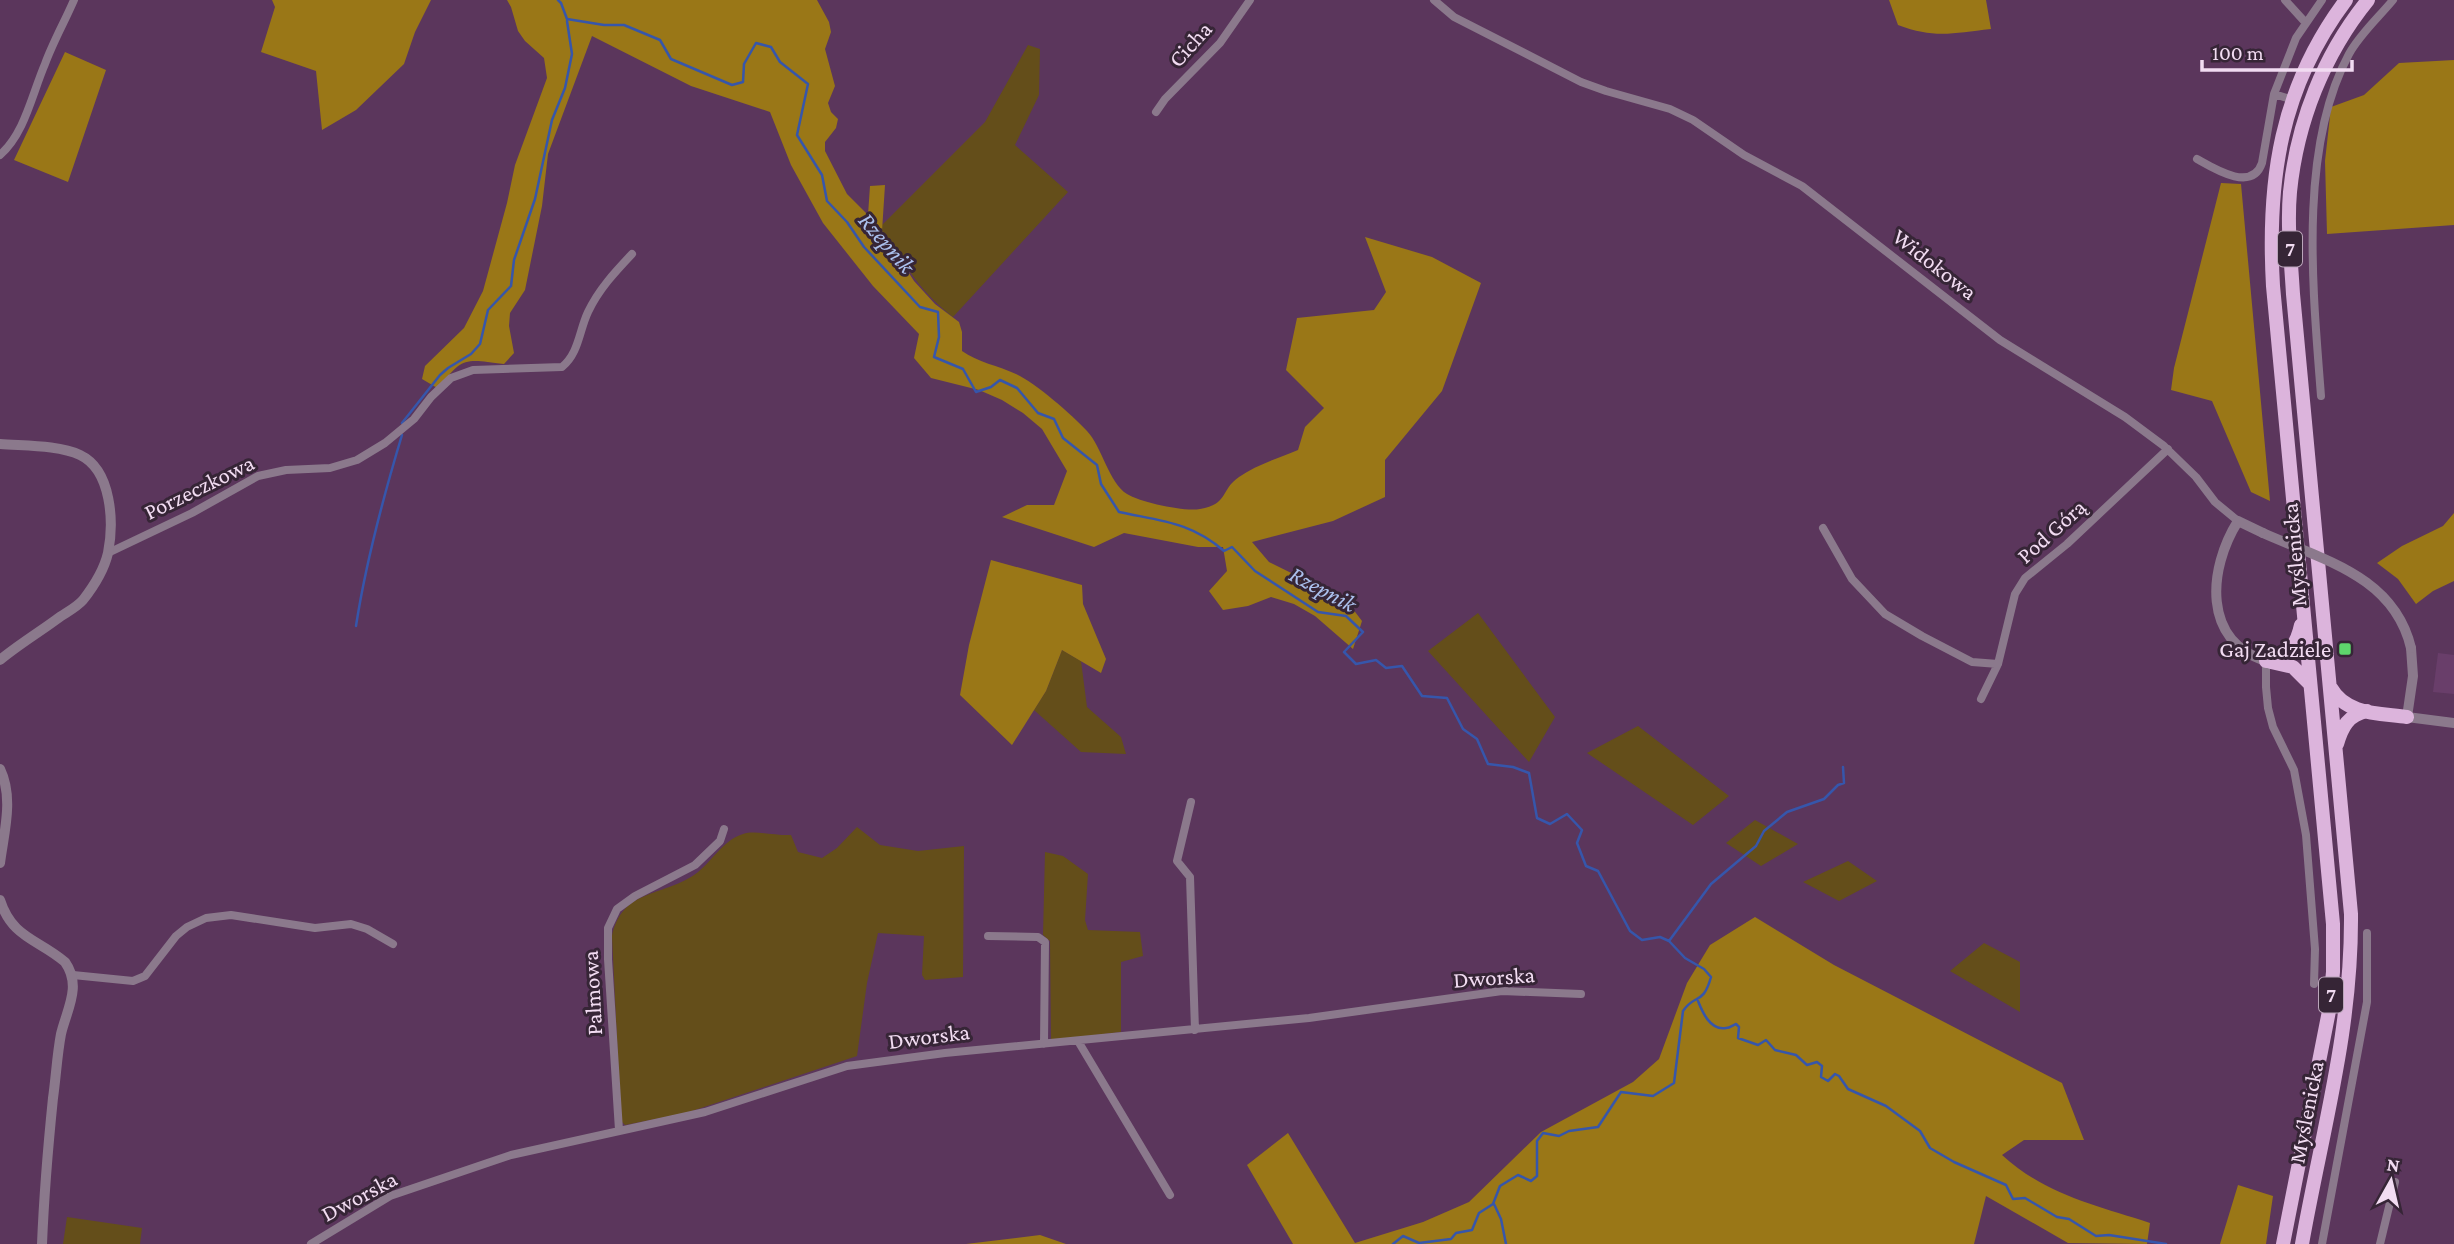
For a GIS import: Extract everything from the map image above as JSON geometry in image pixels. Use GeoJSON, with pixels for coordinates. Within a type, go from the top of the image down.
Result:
{"type":"FeatureCollection","features":[{"type":"Feature","properties":{"kind":"highway","name":"Myślenicka"},"geometry":{"type":"LineString","coordinates":[[2283,1244],[2325,1037],[2333,972],[2332,907],[2271,254],[2271,203],[2276,166],[2292,100],[2320,39],[2346,0]]}},
{"type":"Feature","properties":{"kind":"highway","name":"Myślenicka"},"geometry":{"type":"LineString","coordinates":[[2302,1244],[2342,1042],[2350,980],[2350,899],[2293,294],[2290,199],[2301,131],[2315,90],[2339,41],[2368,0]]}},
{"type":"Feature","properties":{"kind":"highway"},"geometry":{"type":"LineString","coordinates":[[2266,661],[2279,659],[2293,647],[2300,632],[2304,611]]}},
{"type":"Feature","properties":{"kind":"highway"},"geometry":{"type":"LineString","coordinates":[[2266,661],[2293,667],[2310,684]]}},
{"type":"Feature","properties":{"kind":"highway"},"geometry":{"type":"LineString","coordinates":[[2329,682],[2340,702],[2350,707],[2407,716]]}},
{"type":"Feature","properties":{"kind":"highway"},"geometry":{"type":"LineString","coordinates":[[2336,753],[2344,725],[2353,716],[2367,711]]}},
{"type":"Feature","properties":{"kind":"street"},"geometry":{"type":"LineString","coordinates":[[0,155],[8,148],[20,127],[74,0]]}},
{"type":"Feature","properties":{"kind":"street","name":"Cicha"},"geometry":{"type":"LineString","coordinates":[[1156,112],[1165,99],[1220,43],[1250,0]]}},
{"type":"Feature","properties":{"kind":"street","name":"Widokowa"},"geometry":{"type":"LineString","coordinates":[[1434,0],[1454,17],[1581,82],[1670,109],[1693,120],[1744,155],[1802,186],[2000,340],[2125,417],[2168,449],[2216,502],[2238,521]]}},
{"type":"Feature","properties":{"kind":"street"},"geometry":{"type":"LineString","coordinates":[[2285,0],[2305,22]]}},
{"type":"Feature","properties":{"kind":"street"},"geometry":{"type":"LineString","coordinates":[[2197,159],[2230,176],[2248,176],[2257,172],[2262,163],[2274,94],[2287,55],[2305,22],[2322,0]]}},
{"type":"Feature","properties":{"kind":"street"},"geometry":{"type":"LineString","coordinates":[[2321,396],[2314,293],[2317,157],[2321,128],[2334,86],[2351,50],[2393,0]]}},
{"type":"Feature","properties":{"kind":"street"},"geometry":{"type":"LineString","coordinates":[[2274,94],[2292,100]]}},
{"type":"Feature","properties":{"kind":"street","name":"Porzeczkowa"},"geometry":{"type":"LineString","coordinates":[[108,554],[192,513],[258,476],[286,470],[330,468],[357,460],[414,419],[431,397],[451,378],[473,370],[562,366],[570,360],[587,313],[603,285],[632,254]]}},
{"type":"Feature","properties":{"kind":"street"},"geometry":{"type":"LineString","coordinates":[[0,444],[80,455],[93,465],[104,484],[111,529],[108,554],[99,577],[80,603],[0,660]]}},
{"type":"Feature","properties":{"kind":"street","name":"Pod Górą"},"geometry":{"type":"LineString","coordinates":[[1981,699],[1998,664],[2015,594],[2025,578],[2067,544],[2168,449]]}},
{"type":"Feature","properties":{"kind":"street"},"geometry":{"type":"LineString","coordinates":[[2314,984],[2315,949],[2306,835],[2294,770],[2273,727],[2268,708],[2266,661],[2247,653],[2236,644],[2225,632],[2218,615],[2220,571],[2225,548],[2238,521],[2347,571],[2374,587],[2396,610],[2412,648],[2413,676],[2407,716],[2454,723]]}},
{"type":"Feature","properties":{"kind":"street"},"geometry":{"type":"LineString","coordinates":[[1823,528],[1852,579],[1885,614],[1972,662],[1998,664]]}},
{"type":"Feature","properties":{"kind":"street"},"geometry":{"type":"LineString","coordinates":[[0,769],[6,780],[8,802],[0,863]]}},
{"type":"Feature","properties":{"kind":"street"},"geometry":{"type":"LineString","coordinates":[[1191,802],[1177,861],[1190,877],[1195,1030]]}},
{"type":"Feature","properties":{"kind":"street","name":"Palmowa"},"geometry":{"type":"LineString","coordinates":[[619,1130],[608,928],[617,909],[635,896],[695,865],[720,841],[724,829]]}},
{"type":"Feature","properties":{"kind":"street"},"geometry":{"type":"LineString","coordinates":[[0,901],[17,931],[56,954],[73,975],[74,991],[61,1035],[47,1152],[42,1244]]}},
{"type":"Feature","properties":{"kind":"street"},"geometry":{"type":"LineString","coordinates":[[73,975],[133,981],[145,976],[176,936],[187,927],[206,918],[231,915],[315,928],[351,924],[367,929],[393,944]]}},
{"type":"Feature","properties":{"kind":"street"},"geometry":{"type":"LineString","coordinates":[[2322,1244],[2367,1002],[2367,933]]}},
{"type":"Feature","properties":{"kind":"street"},"geometry":{"type":"LineString","coordinates":[[988,936],[1038,937],[1045,942],[1044,1044]]}},
{"type":"Feature","properties":{"kind":"street","name":"Dworska"},"geometry":{"type":"LineString","coordinates":[[311,1244],[390,1196],[511,1155],[705,1112],[847,1066],[940,1053],[1309,1018],[1502,991],[1581,994]]}},
{"type":"Feature","properties":{"kind":"street"},"geometry":{"type":"LineString","coordinates":[[1078,1041],[1170,1195]]}},
{"type":"Feature","properties":{"kind":"street"},"geometry":{"type":"LineString","coordinates":[[2379,1244],[2395,1182]]}},
{"type":"Feature","properties":{"kind":"shaded area"},"geometry":{"type":"Polygon","coordinates":[[[272,0],[431,0],[415,32],[404,64],[356,110],[322,130],[316,71],[261,52],[275,7],[272,0]]]}},
{"type":"Feature","properties":{"kind":"shaded area"},"geometry":{"type":"Polygon","coordinates":[[[507,0],[817,0],[829,22],[831,32],[825,49],[835,86],[828,103],[831,112],[838,119],[836,128],[825,142],[825,151],[847,194],[868,215],[870,186],[885,185],[882,231],[914,281],[935,304],[959,322],[962,351],[1024,378],[1063,408],[1087,431],[1121,489],[1133,497],[1152,503],[1184,509],[1209,507],[1216,504],[1233,482],[1246,473],[1298,450],[1305,427],[1324,408],[1286,370],[1297,318],[1374,310],[1386,292],[1365,237],[1432,257],[1481,283],[1442,391],[1385,460],[1385,497],[1333,521],[1252,542],[1269,562],[1346,600],[1362,621],[1353,649],[1315,616],[1294,604],[1271,597],[1248,606],[1223,610],[1209,591],[1227,571],[1223,547],[1198,547],[1124,533],[1094,547],[1002,517],[1027,505],[1054,505],[1067,471],[1042,429],[1002,400],[979,390],[931,378],[914,358],[919,334],[873,286],[823,223],[791,165],[770,112],[691,86],[592,36],[548,154],[542,206],[525,290],[510,313],[509,326],[514,353],[504,364],[473,361],[459,365],[439,389],[422,379],[425,366],[464,328],[483,291],[515,165],[547,78],[544,58],[518,31],[507,0]]]}},
{"type":"Feature","properties":{"kind":"shaded area"},"geometry":{"type":"Polygon","coordinates":[[[1889,0],[1986,0],[1991,29],[1944,34],[1911,29],[1898,25],[1889,0]]]}},
{"type":"Feature","properties":{"kind":"shaded area"},"geometry":{"type":"Polygon","coordinates":[[[1028,45],[1040,49],[1039,95],[1015,145],[1068,192],[953,317],[914,277],[882,231],[882,225],[985,122],[1028,45]]]}},
{"type":"Feature","properties":{"kind":"shaded area"},"geometry":{"type":"Polygon","coordinates":[[[65,52],[106,70],[68,182],[14,160],[65,52]]]}},
{"type":"Feature","properties":{"kind":"shaded area"},"geometry":{"type":"Polygon","coordinates":[[[2454,60],[2454,225],[2327,234],[2325,161],[2331,107],[2364,95],[2399,63],[2454,60]]]}},
{"type":"Feature","properties":{"kind":"shaded area"},"geometry":{"type":"Polygon","coordinates":[[[2221,183],[2241,184],[2270,501],[2251,492],[2212,401],[2171,390],[2174,368],[2221,183]]]}},
{"type":"Feature","properties":{"kind":"shaded area"},"geometry":{"type":"Polygon","coordinates":[[[2454,513],[2454,581],[2433,591],[2416,604],[2398,579],[2377,563],[2402,546],[2443,526],[2454,513]]]}},
{"type":"Feature","properties":{"kind":"shaded area"},"geometry":{"type":"Polygon","coordinates":[[[991,560],[1082,585],[1083,604],[1106,659],[1101,673],[1062,650],[1046,691],[1012,745],[960,695],[969,645],[991,560]]]}},
{"type":"Feature","properties":{"kind":"shaded area"},"geometry":{"type":"Polygon","coordinates":[[[1478,613],[1555,717],[1529,762],[1428,651],[1478,613]]]}},
{"type":"Feature","properties":{"kind":"shaded area"},"geometry":{"type":"Polygon","coordinates":[[[1062,650],[1081,661],[1087,707],[1121,737],[1126,754],[1081,752],[1034,710],[1046,691],[1062,650]]]}},
{"type":"Feature","properties":{"kind":"shaded area"},"geometry":{"type":"Polygon","coordinates":[[[2438,653],[2454,655],[2454,694],[2433,692],[2438,653]]]}},
{"type":"Feature","properties":{"kind":"shaded area"},"geometry":{"type":"Polygon","coordinates":[[[1638,726],[1729,796],[1693,825],[1587,753],[1638,726]]]}},
{"type":"Feature","properties":{"kind":"shaded area"},"geometry":{"type":"Polygon","coordinates":[[[1755,820],[1798,844],[1761,866],[1726,843],[1755,820]]]}},
{"type":"Feature","properties":{"kind":"shaded area"},"geometry":{"type":"Polygon","coordinates":[[[857,827],[880,845],[918,851],[964,846],[963,977],[925,980],[922,975],[924,936],[878,933],[867,983],[857,1056],[686,1113],[625,1125],[621,1121],[612,936],[624,910],[644,896],[694,875],[723,847],[743,834],[791,835],[798,852],[822,858],[837,848],[857,827]]]}},
{"type":"Feature","properties":{"kind":"shaded area"},"geometry":{"type":"Polygon","coordinates":[[[1045,852],[1063,856],[1088,874],[1085,920],[1088,930],[1140,932],[1143,956],[1121,962],[1121,1032],[1051,1040],[1050,941],[1043,935],[1045,852]]]}},
{"type":"Feature","properties":{"kind":"shaded area"},"geometry":{"type":"Polygon","coordinates":[[[1848,861],[1877,881],[1839,901],[1803,882],[1848,861]]]}},
{"type":"Feature","properties":{"kind":"shaded area"},"geometry":{"type":"Polygon","coordinates":[[[1755,917],[1834,965],[2062,1083],[2084,1140],[2024,1140],[2002,1155],[2019,1169],[2054,1189],[2150,1223],[2147,1244],[2068,1243],[1986,1196],[1974,1244],[1293,1244],[1247,1165],[1288,1133],[1355,1243],[1423,1222],[1469,1202],[1541,1132],[1633,1082],[1659,1059],[1687,983],[1710,945],[1755,917]]]}},
{"type":"Feature","properties":{"kind":"shaded area"},"geometry":{"type":"Polygon","coordinates":[[[1984,943],[2020,962],[2020,1012],[1950,971],[1984,943]]]}},
{"type":"Feature","properties":{"kind":"shaded area"},"geometry":{"type":"Polygon","coordinates":[[[2238,1185],[2273,1196],[2266,1244],[2220,1244],[2238,1185]]]}},
{"type":"Feature","properties":{"kind":"shaded area"},"geometry":{"type":"Polygon","coordinates":[[[67,1217],[142,1228],[140,1244],[63,1244],[67,1217]]]}},
{"type":"Feature","properties":{"kind":"shaded area"},"geometry":{"type":"Polygon","coordinates":[[[1040,1235],[1066,1244],[966,1244],[1040,1235]]]}},
{"type":"Feature","properties":{"kind":"waterway","name":"Rzepnik"},"geometry":{"type":"LineString","coordinates":[[558,0],[567,19],[624,25],[660,40],[671,59],[732,85],[743,82],[744,64],[756,43],[771,47],[780,62],[808,84],[797,135],[822,175],[827,201],[847,222],[864,247],[920,307],[938,312],[939,337],[934,357],[963,369],[976,392],[991,387],[1000,380],[1017,388],[1038,413],[1054,419],[1063,438],[1097,465],[1101,484],[1119,512],[1187,528],[1212,541],[1224,551],[1232,547],[1255,571],[1318,612],[1346,616],[1363,632],[1344,652],[1356,664],[1376,660],[1386,668],[1402,666],[1422,696],[1447,698],[1463,729],[1477,739],[1488,764],[1513,767],[1529,773],[1537,818],[1550,824],[1567,814],[1582,830],[1577,843],[1586,866],[1598,871],[1630,931],[1642,940],[1660,937],[1669,941],[1685,958],[1704,969],[1711,977],[1702,996],[1691,1002],[1683,1011],[1674,1083],[1653,1096],[1621,1092],[1598,1127],[1569,1131],[1559,1136],[1543,1133],[1537,1141],[1537,1176],[1531,1181],[1518,1175],[1500,1186],[1493,1204],[1479,1213],[1472,1230],[1456,1233],[1451,1239],[1419,1243],[1403,1236],[1393,1244]]}},
{"type":"Feature","properties":{"kind":"waterway"},"geometry":{"type":"LineString","coordinates":[[402,423],[440,375],[471,354],[480,344],[488,310],[511,286],[514,260],[535,199],[552,120],[565,88],[572,54],[567,21]]}},
{"type":"Feature","properties":{"kind":"waterway"},"geometry":{"type":"LineString","coordinates":[[356,626],[376,530],[402,435]]}},
{"type":"Feature","properties":{"kind":"waterway"},"geometry":{"type":"LineString","coordinates":[[1669,941],[1711,884],[1756,846],[1764,831],[1787,812],[1824,799],[1838,785],[1844,783],[1843,767]]}},
{"type":"Feature","properties":{"kind":"waterway"},"geometry":{"type":"LineString","coordinates":[[1698,1001],[1715,1026],[1727,1028],[1736,1024],[1739,1027],[1738,1038],[1758,1045],[1766,1040],[1775,1050],[1796,1055],[1807,1065],[1817,1062],[1822,1066],[1821,1077],[1828,1081],[1835,1074],[1839,1076],[1848,1089],[1886,1106],[1920,1131],[1930,1148],[2006,1185],[2013,1199],[2025,1198],[2057,1217],[2069,1219],[2096,1236],[2109,1235],[2166,1244]]}},
{"type":"Feature","properties":{"kind":"waterway"},"geometry":{"type":"LineString","coordinates":[[1494,1204],[1501,1219],[1506,1244]]}},
{"type":"Feature","properties":{"kind":"place","name":"Gaj Zadziele"},"geometry":{"type":"Point","coordinates":[2345,649]}}]}
